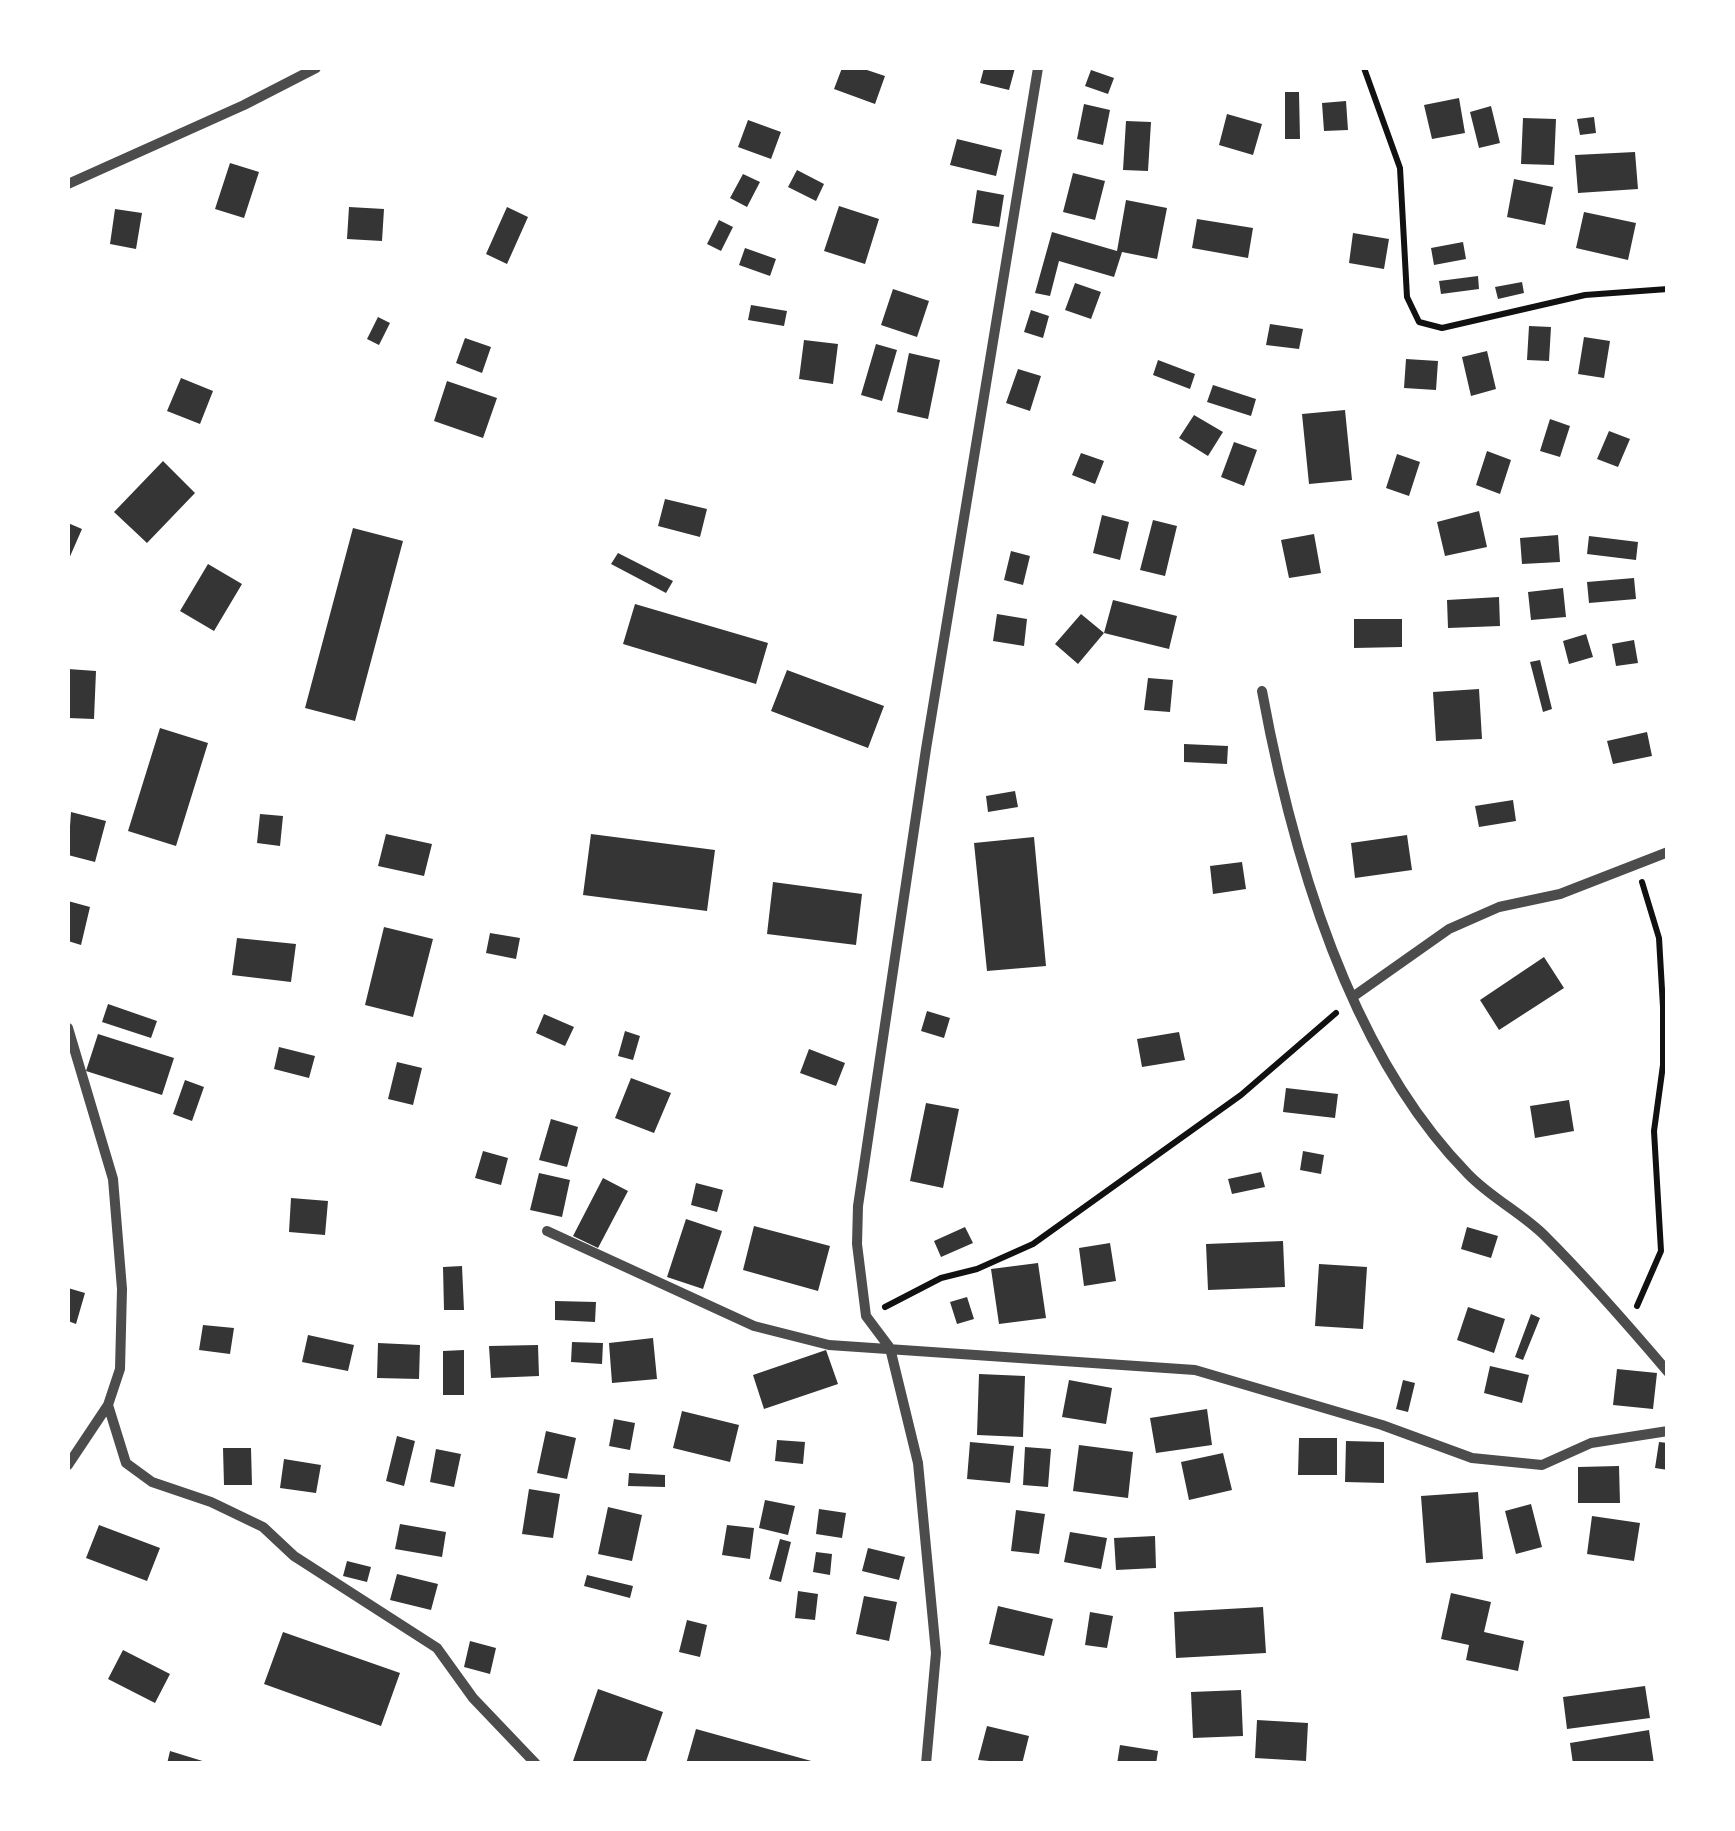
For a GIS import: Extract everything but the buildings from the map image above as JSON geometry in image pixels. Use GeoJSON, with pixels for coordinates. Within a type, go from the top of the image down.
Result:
{"type":"FeatureCollection","features":[{"type":"Feature","properties":{"kind":"street"},"geometry":{"type":"LineString","coordinates":[[68,184],[244,106],[316,68]]}},
{"type":"Feature","properties":{"kind":"street"},"geometry":{"type":"LineString","coordinates":[[926,1764],[936,1653],[918,1463],[890,1348],[866,1316],[857,1244],[858,1206],[926,748],[1038,68]]}},
{"type":"Feature","properties":{"kind":"street"},"geometry":{"type":"LineString","coordinates":[[1262,691],[1281,793],[1314,894],[1354,996],[1394,1082],[1468,1175],[1542,1233],[1668,1372]]}},
{"type":"Feature","properties":{"kind":"street"},"geometry":{"type":"LineString","coordinates":[[1354,996],[1449,929],[1499,907],[1560,894],[1668,852]]}},
{"type":"Feature","properties":{"kind":"street"},"geometry":{"type":"LineString","coordinates":[[68,1028],[113,1178],[122,1289],[120,1369],[108,1405],[68,1464]]}},
{"type":"Feature","properties":{"kind":"street"},"geometry":{"type":"LineString","coordinates":[[547,1231],[754,1326],[830,1345],[1195,1370],[1382,1425],[1472,1458],[1542,1465],[1591,1442],[1668,1430]]}},
{"type":"Feature","properties":{"kind":"street"},"geometry":{"type":"LineString","coordinates":[[108,1405],[126,1463],[152,1482],[211,1502],[264,1527],[294,1556],[437,1648],[473,1698],[536,1764]]}},
{"type":"Feature","properties":{"kind":"path"},"geometry":{"type":"LineString","coordinates":[[1364,68],[1400,168],[1407,297],[1419,322],[1442,328],[1585,296],[1668,289]]}},
{"type":"Feature","properties":{"kind":"path"},"geometry":{"type":"LineString","coordinates":[[1628,1326],[1661,1250],[1654,1131],[1663,1066],[1663,1007],[1659,938],[1643,890],[1642,861]]}},
{"type":"Feature","properties":{"kind":"path"},"geometry":{"type":"LineString","coordinates":[[866,1316],[941,1278],[976,1269],[1033,1244],[1145,1160],[1242,1095],[1354,996]]}}]}
